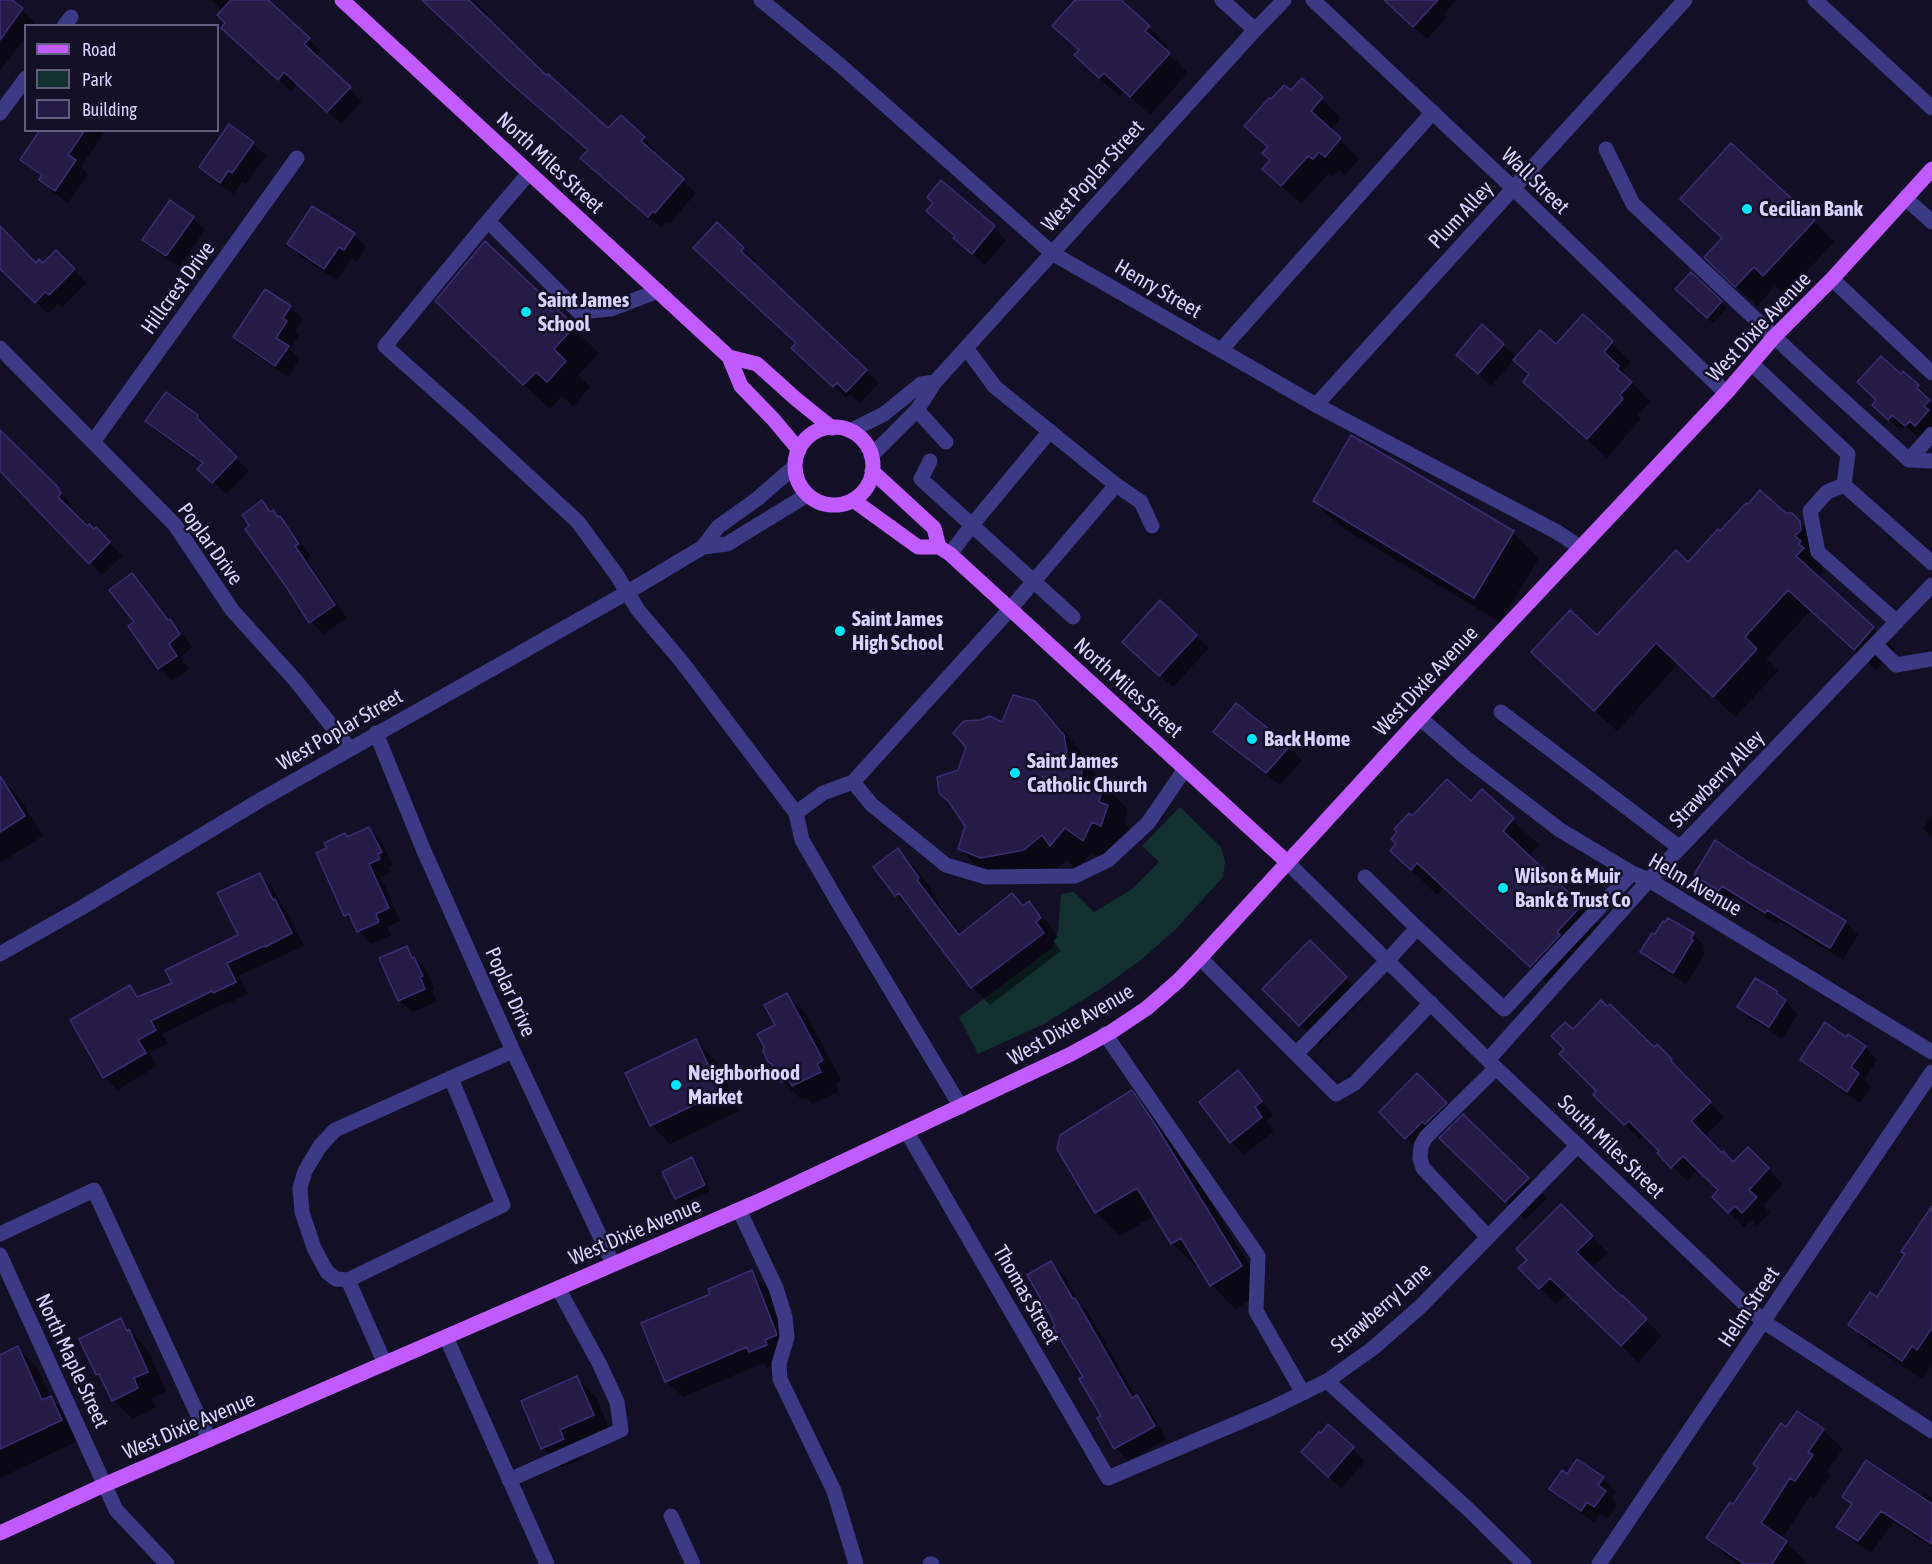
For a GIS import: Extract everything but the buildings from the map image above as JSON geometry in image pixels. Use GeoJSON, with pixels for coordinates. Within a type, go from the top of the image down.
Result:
{"type":"FeatureCollection","features":[{"type":"Feature","properties":{"kind":"main road","name":"North Miles Street"},"geometry":{"type":"LineString","coordinates":[[342,0],[729,357],[741,386],[799,450]]}},
{"type":"Feature","properties":{"kind":"main road","name":"West Dixie Avenue"},"geometry":{"type":"LineString","coordinates":[[0,1533],[104,1485],[739,1210],[1071,1054],[1147,1008],[1200,958],[1420,718],[1726,393],[1774,337],[1832,279],[1932,169]]}},
{"type":"Feature","properties":{"kind":"main road","name":"North Miles Street"},"geometry":{"type":"LineString","coordinates":[[729,357],[757,364],[832,428]]}},
{"type":"Feature","properties":{"kind":"main road"},"geometry":{"type":"LineString","coordinates":[[832,428],[850,431],[860,438],[871,456],[872,471],[869,483],[853,501],[841,505],[817,502],[807,495],[800,485],[794,467],[799,450],[805,440],[815,432],[832,428]]}},
{"type":"Feature","properties":{"kind":"main road","name":"North Miles Street"},"geometry":{"type":"LineString","coordinates":[[872,471],[934,528],[944,551],[1011,608],[1287,862]]}},
{"type":"Feature","properties":{"kind":"main road","name":"North Miles Street"},"geometry":{"type":"LineString","coordinates":[[853,501],[918,547],[944,551]]}},
{"type":"Feature","properties":{"kind":"street","name":"Henry Street"},"geometry":{"type":"LineString","coordinates":[[761,0],[840,65],[1052,253],[1316,405],[1557,532],[1581,548]]}},
{"type":"Feature","properties":{"kind":"street"},"geometry":{"type":"LineString","coordinates":[[1222,0],[1255,30]]}},
{"type":"Feature","properties":{"kind":"street","name":"West Poplar Street"},"geometry":{"type":"LineString","coordinates":[[871,456],[917,410],[934,382],[1284,0]]}},
{"type":"Feature","properties":{"kind":"street","name":"Wall Street"},"geometry":{"type":"LineString","coordinates":[[1313,0],[1726,393]]}},
{"type":"Feature","properties":{"kind":"street","name":"Plum Alley"},"geometry":{"type":"LineString","coordinates":[[1316,405],[1685,0]]}},
{"type":"Feature","properties":{"kind":"street"},"geometry":{"type":"LineString","coordinates":[[1815,0],[1932,108]]}},
{"type":"Feature","properties":{"kind":"street"},"geometry":{"type":"LineString","coordinates":[[0,113],[24,81]]}},
{"type":"Feature","properties":{"kind":"street"},"geometry":{"type":"LineString","coordinates":[[1221,350],[1433,112]]}},
{"type":"Feature","properties":{"kind":"street"},"geometry":{"type":"LineString","coordinates":[[1606,149],[1633,204],[1909,460],[1932,461]]}},
{"type":"Feature","properties":{"kind":"street","name":"Hillcrest Drive"},"geometry":{"type":"LineString","coordinates":[[93,442],[297,158]]}},
{"type":"Feature","properties":{"kind":"street"},"geometry":{"type":"LineString","coordinates":[[529,173],[385,346],[578,522],[628,592],[638,610],[682,662],[796,813],[802,840],[961,1107]]}},
{"type":"Feature","properties":{"kind":"street"},"geometry":{"type":"LineString","coordinates":[[1905,198],[1932,222]]}},
{"type":"Feature","properties":{"kind":"street"},"geometry":{"type":"LineString","coordinates":[[488,221],[579,312],[610,309],[658,291]]}},
{"type":"Feature","properties":{"kind":"street"},"geometry":{"type":"LineString","coordinates":[[1832,279],[1932,374]]}},
{"type":"Feature","properties":{"kind":"street","name":"Poplar Drive"},"geometry":{"type":"LineString","coordinates":[[0,348],[175,525],[232,610],[296,681],[350,749]]}},
{"type":"Feature","properties":{"kind":"street"},"geometry":{"type":"LineString","coordinates":[[966,348],[995,387],[1116,485],[1141,502],[1152,526]]}},
{"type":"Feature","properties":{"kind":"street"},"geometry":{"type":"LineString","coordinates":[[1752,364],[1848,454],[1844,484]]}},
{"type":"Feature","properties":{"kind":"street","name":"West Poplar Street"},"geometry":{"type":"LineString","coordinates":[[850,431],[884,414],[921,384],[934,382]]}},
{"type":"Feature","properties":{"kind":"street"},"geometry":{"type":"LineString","coordinates":[[917,410],[946,442]]}},
{"type":"Feature","properties":{"kind":"street"},"geometry":{"type":"LineString","coordinates":[[944,551],[972,525],[1050,431]]}},
{"type":"Feature","properties":{"kind":"street"},"geometry":{"type":"LineString","coordinates":[[1909,460],[1932,434]]}},
{"type":"Feature","properties":{"kind":"street"},"geometry":{"type":"LineString","coordinates":[[930,461],[921,479],[1072,617]]}},
{"type":"Feature","properties":{"kind":"street","name":"West Poplar Street"},"geometry":{"type":"LineString","coordinates":[[0,954],[262,799],[628,592],[703,547],[718,527],[758,499],[794,467]]}},
{"type":"Feature","properties":{"kind":"street"},"geometry":{"type":"LineString","coordinates":[[1844,484],[1932,563]]}},
{"type":"Feature","properties":{"kind":"street"},"geometry":{"type":"LineString","coordinates":[[1844,484],[1827,492],[1810,511],[1818,552],[1897,622]]}},
{"type":"Feature","properties":{"kind":"street"},"geometry":{"type":"LineString","coordinates":[[796,813],[824,793],[853,782],[1011,608],[1116,485]]}},
{"type":"Feature","properties":{"kind":"street","name":"West Poplar Street"},"geometry":{"type":"LineString","coordinates":[[703,547],[727,544],[807,495]]}},
{"type":"Feature","properties":{"kind":"street","name":"Strawberry Alley"},"geometry":{"type":"LineString","coordinates":[[1488,1237],[1424,1168],[1420,1158],[1421,1146],[1426,1137],[1492,1064],[1649,880],[1932,585]]}},
{"type":"Feature","properties":{"kind":"street"},"geometry":{"type":"LineString","coordinates":[[1876,645],[1896,665],[1932,659]]}},
{"type":"Feature","properties":{"kind":"street"},"geometry":{"type":"LineString","coordinates":[[1501,712],[1680,848]]}},
{"type":"Feature","properties":{"kind":"street","name":"Helm Avenue"},"geometry":{"type":"LineString","coordinates":[[1420,718],[1466,758],[1560,830],[1632,873],[1649,880],[1932,1052]]}},
{"type":"Feature","properties":{"kind":"street","name":"Poplar Drive"},"geometry":{"type":"LineString","coordinates":[[376,734],[424,851],[513,1051],[613,1264]]}},
{"type":"Feature","properties":{"kind":"street"},"geometry":{"type":"LineString","coordinates":[[853,782],[872,805],[946,865],[986,877],[1075,876],[1108,860],[1148,823],[1185,769]]}},
{"type":"Feature","properties":{"kind":"street","name":"South Miles Street"},"geometry":{"type":"LineString","coordinates":[[1287,862],[1492,1064],[1764,1322],[1932,1431]]}},
{"type":"Feature","properties":{"kind":"street"},"geometry":{"type":"LineString","coordinates":[[1365,877],[1504,1009],[1632,873]]}},
{"type":"Feature","properties":{"kind":"street"},"geometry":{"type":"LineString","coordinates":[[1296,1054],[1417,928]]}},
{"type":"Feature","properties":{"kind":"street"},"geometry":{"type":"LineString","coordinates":[[1200,958],[1336,1094],[1356,1083],[1431,1003]]}},
{"type":"Feature","properties":{"kind":"street"},"geometry":{"type":"LineString","coordinates":[[1105,1034],[1258,1256],[1256,1311],[1303,1393]]}},
{"type":"Feature","properties":{"kind":"street"},"geometry":{"type":"LineString","coordinates":[[451,1078],[503,1205],[348,1280],[336,1279],[327,1272],[314,1248],[302,1212],[300,1188],[305,1171],[320,1146],[335,1130],[451,1078],[513,1051]]}},
{"type":"Feature","properties":{"kind":"street","name":"Helm Street"},"geometry":{"type":"LineString","coordinates":[[1599,1564],[1932,1072]]}},
{"type":"Feature","properties":{"kind":"street","name":"Thomas Street"},"geometry":{"type":"LineString","coordinates":[[907,1132],[1108,1478]]}},
{"type":"Feature","properties":{"kind":"street","name":"Strawberry Lane"},"geometry":{"type":"LineString","coordinates":[[1108,1478],[1270,1409],[1327,1381],[1372,1349],[1420,1307],[1578,1145]]}},
{"type":"Feature","properties":{"kind":"street"},"geometry":{"type":"LineString","coordinates":[[0,1234],[94,1190],[210,1439]]}},
{"type":"Feature","properties":{"kind":"street"},"geometry":{"type":"LineString","coordinates":[[739,1210],[776,1288],[785,1317],[787,1337],[779,1364],[780,1378],[834,1491],[856,1564]]}},
{"type":"Feature","properties":{"kind":"street","name":"North Maple Street"},"geometry":{"type":"LineString","coordinates":[[0,1255],[116,1510],[162,1562]]}},
{"type":"Feature","properties":{"kind":"street"},"geometry":{"type":"LineString","coordinates":[[348,1280],[385,1364]]}},
{"type":"Feature","properties":{"kind":"street"},"geometry":{"type":"LineString","coordinates":[[509,1480],[621,1430],[617,1402],[599,1363],[558,1288]]}},
{"type":"Feature","properties":{"kind":"street"},"geometry":{"type":"LineString","coordinates":[[446,1337],[547,1564]]}},
{"type":"Feature","properties":{"kind":"street"},"geometry":{"type":"LineString","coordinates":[[1327,1381],[1468,1509],[1524,1564]]}},
{"type":"Feature","properties":{"kind":"street"},"geometry":{"type":"LineString","coordinates":[[671,1516],[693,1564]]}},
{"type":"Feature","properties":{"kind":"green space"},"geometry":{"type":"Polygon","coordinates":[[[1180,807],[1221,847],[1225,861],[1223,877],[1176,929],[1141,960],[1102,988],[1044,1024],[978,1054],[959,1017],[1052,948],[1058,931],[1061,894],[1074,892],[1094,912],[1132,889],[1159,862],[1142,846],[1180,807]]]}},
{"type":"Feature","properties":{"kind":"place","name":"Cecilian Bank"},"geometry":{"type":"Point","coordinates":[1747,209]}},
{"type":"Feature","properties":{"kind":"place","name":"Saint James School"},"geometry":{"type":"Point","coordinates":[526,312]}},
{"type":"Feature","properties":{"kind":"place","name":"Saint James High School"},"geometry":{"type":"Point","coordinates":[840,631]}},
{"type":"Feature","properties":{"kind":"place","name":"Back Home"},"geometry":{"type":"Point","coordinates":[1252,739]}},
{"type":"Feature","properties":{"kind":"place","name":"Saint James Catholic Church"},"geometry":{"type":"Point","coordinates":[1015,773]}},
{"type":"Feature","properties":{"kind":"place","name":"Wilson & Muir Bank & Trust Co"},"geometry":{"type":"Point","coordinates":[1503,888]}},
{"type":"Feature","properties":{"kind":"place","name":"Neighborhood Market"},"geometry":{"type":"Point","coordinates":[676,1085]}}]}
